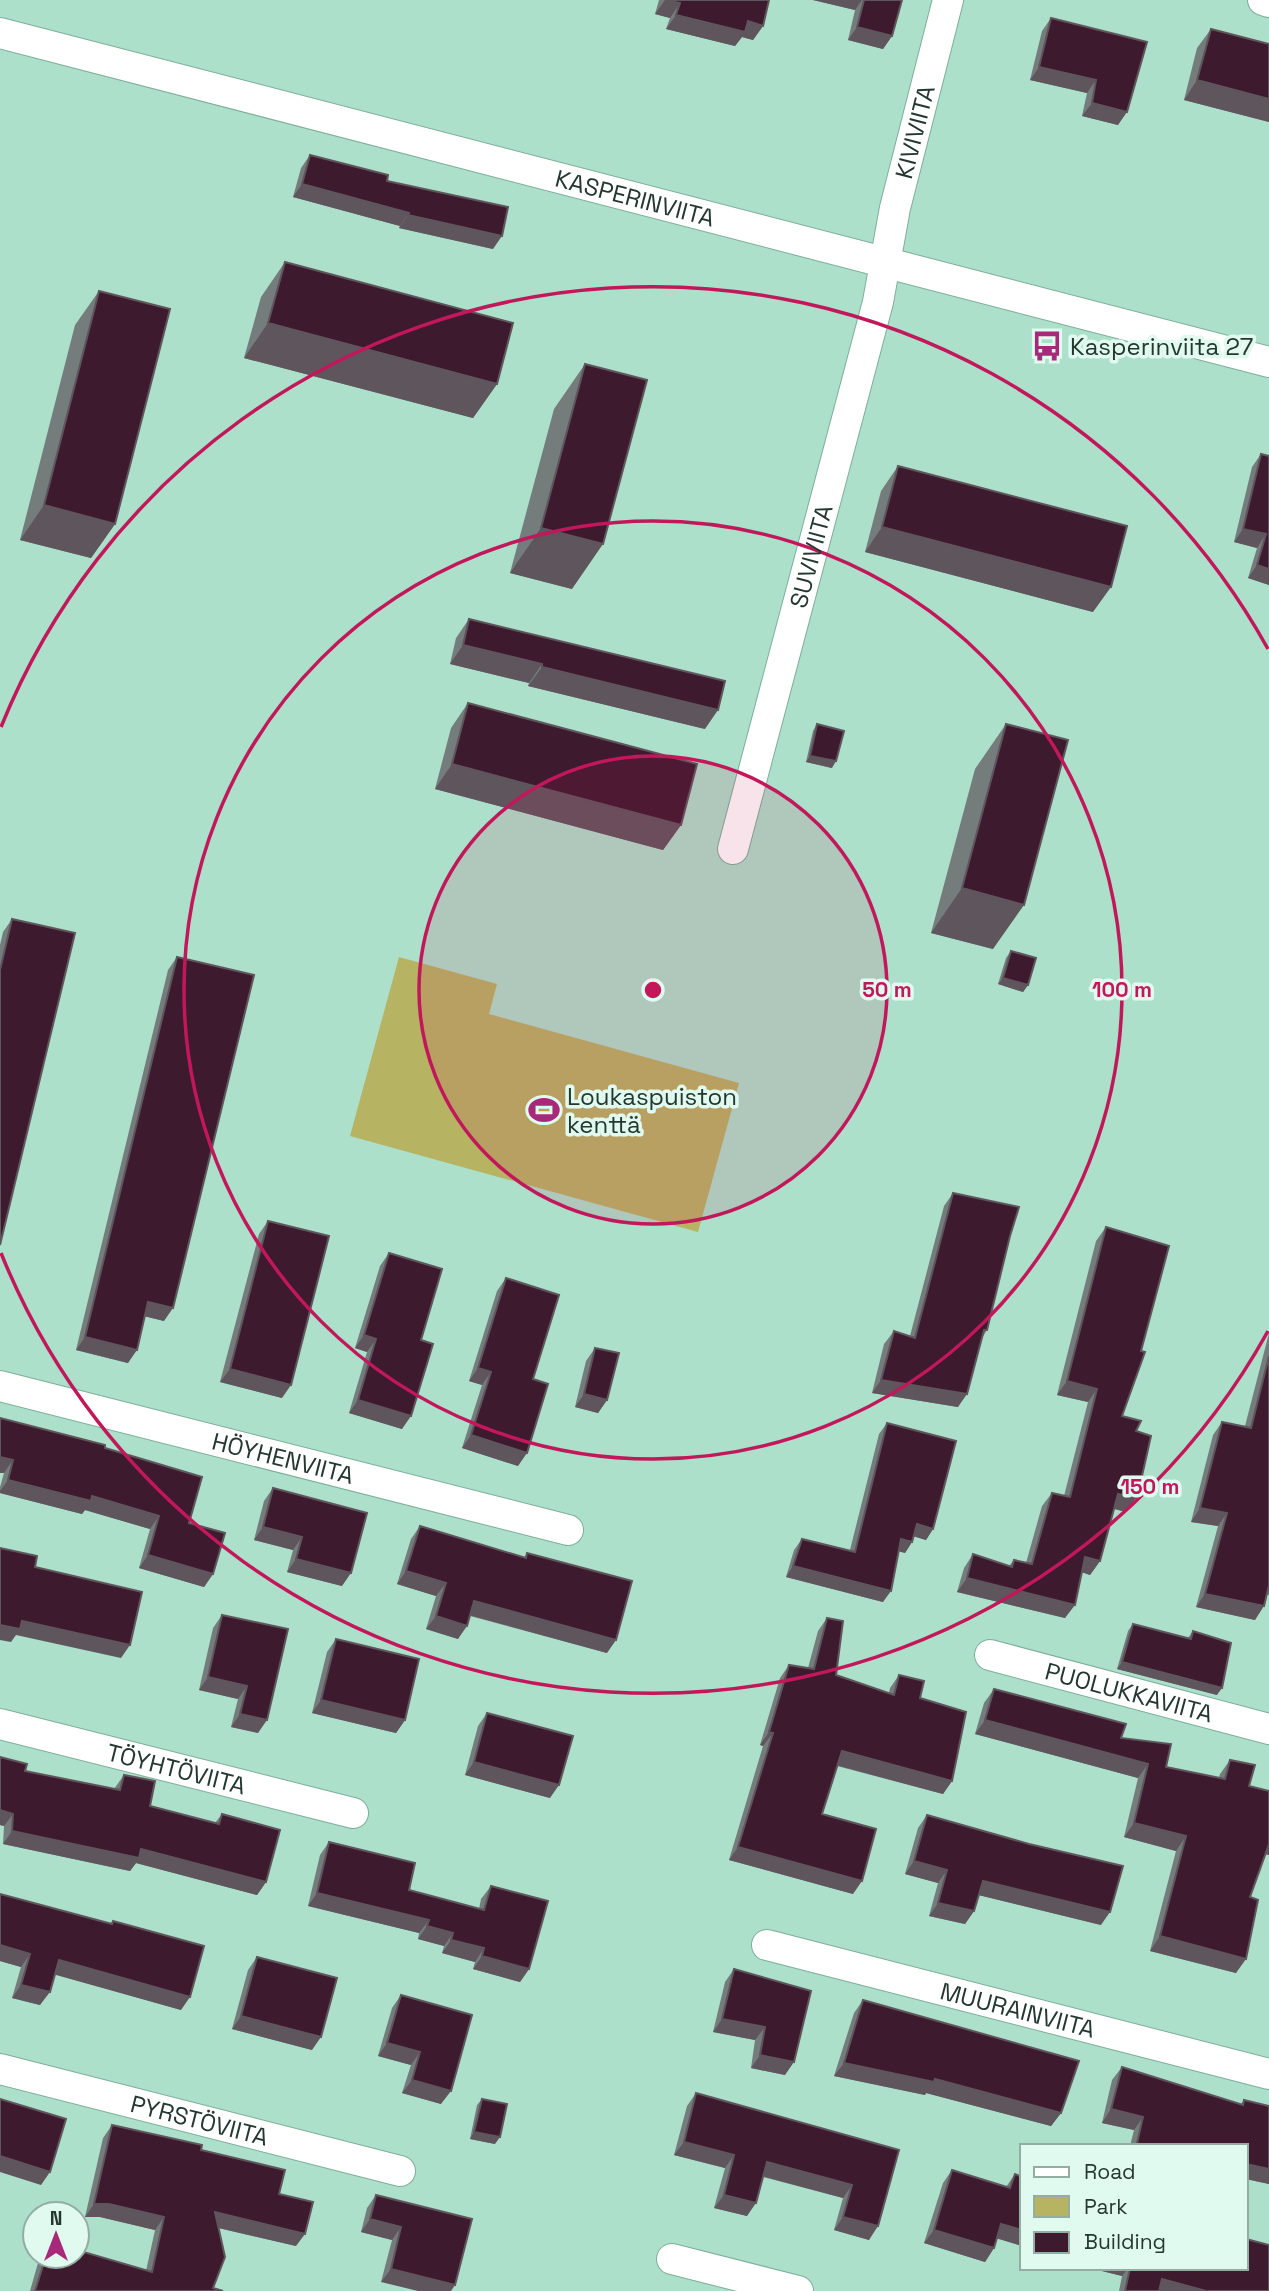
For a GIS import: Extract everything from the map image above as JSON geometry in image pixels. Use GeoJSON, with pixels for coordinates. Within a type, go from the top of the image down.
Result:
{"type":"FeatureCollection","features":[{"type":"Feature","properties":{"kind":"street","name":"KIVIVIITA"},"geometry":{"type":"LineString","coordinates":[[886,263],[895,208],[948,0]]}},
{"type":"Feature","properties":{"kind":"street"},"geometry":{"type":"LineString","coordinates":[[1263,0],[1269,2]]}},
{"type":"Feature","properties":{"kind":"street","name":"KASPERINVIITA"},"geometry":{"type":"LineString","coordinates":[[0,33],[1269,362]]}},
{"type":"Feature","properties":{"kind":"street","name":"SUVIVIITA"},"geometry":{"type":"LineString","coordinates":[[733,849],[878,302],[886,263]]}},
{"type":"Feature","properties":{"kind":"street","name":"HÖYHENVIITA"},"geometry":{"type":"LineString","coordinates":[[0,1386],[568,1530]]}},
{"type":"Feature","properties":{"kind":"street","name":"PUOLUKKAVIITA"},"geometry":{"type":"LineString","coordinates":[[990,1655],[1269,1729]]}},
{"type":"Feature","properties":{"kind":"street","name":"TÖYHTÖVIITA"},"geometry":{"type":"LineString","coordinates":[[0,1724],[353,1813]]}},
{"type":"Feature","properties":{"kind":"street","name":"MUURAINVIITA"},"geometry":{"type":"LineString","coordinates":[[767,1945],[1269,2074]]}},
{"type":"Feature","properties":{"kind":"street","name":"PYRSTÖVIITA"},"geometry":{"type":"LineString","coordinates":[[0,2069],[400,2171]]}},
{"type":"Feature","properties":{"kind":"street"},"geometry":{"type":"LineString","coordinates":[[672,2259],[798,2291]]}},
{"type":"Feature","properties":{"kind":"green space","name":"Loukaspuiston kenttä"},"geometry":{"type":"Polygon","coordinates":[[[399,957],[497,984],[489,1014],[739,1083],[698,1232],[350,1136],[399,957]]]}},
{"type":"Feature","properties":{"kind":"building"},"geometry":{"type":"Polygon","coordinates":[[[665,0],[769,0],[763,26],[748,21],[745,32],[676,15],[680,3],[665,0]]]}},
{"type":"Feature","properties":{"kind":"building"},"geometry":{"type":"Polygon","coordinates":[[[864,0],[902,0],[892,36],[857,27],[864,0]]]}},
{"type":"Feature","properties":{"kind":"building"},"geometry":{"type":"Polygon","coordinates":[[[1051,18],[1147,42],[1127,112],[1092,103],[1096,80],[1039,67],[1051,18]]]}},
{"type":"Feature","properties":{"kind":"building"},"geometry":{"type":"Polygon","coordinates":[[[1211,29],[1269,44],[1269,99],[1197,80],[1211,29]]]}},
{"type":"Feature","properties":{"kind":"building"},"geometry":{"type":"Polygon","coordinates":[[[310,155],[388,175],[387,181],[508,207],[502,236],[408,215],[409,213],[302,184],[310,155]]]}},
{"type":"Feature","properties":{"kind":"building"},"geometry":{"type":"Polygon","coordinates":[[[285,262],[513,323],[497,384],[268,323],[285,262]]]}},
{"type":"Feature","properties":{"kind":"building"},"geometry":{"type":"Polygon","coordinates":[[[99,291],[170,309],[115,524],[44,505],[99,291]]]}},
{"type":"Feature","properties":{"kind":"building"},"geometry":{"type":"Polygon","coordinates":[[[585,364],[647,380],[603,544],[541,528],[585,364]]]}},
{"type":"Feature","properties":{"kind":"building"},"geometry":{"type":"Polygon","coordinates":[[[1261,454],[1269,456],[1269,569],[1257,565],[1266,534],[1243,529],[1261,454]]]}},
{"type":"Feature","properties":{"kind":"building"},"geometry":{"type":"Polygon","coordinates":[[[898,466],[1127,526],[1111,587],[882,527],[898,466]]]}},
{"type":"Feature","properties":{"kind":"building"},"geometry":{"type":"Polygon","coordinates":[[[469,619],[725,681],[718,710],[463,645],[469,619]]]}},
{"type":"Feature","properties":{"kind":"building"},"geometry":{"type":"Polygon","coordinates":[[[468,703],[697,764],[681,825],[452,764],[468,703]]]}},
{"type":"Feature","properties":{"kind":"building"},"geometry":{"type":"Polygon","coordinates":[[[817,724],[844,731],[836,761],[810,756],[817,724]]]}},
{"type":"Feature","properties":{"kind":"building"},"geometry":{"type":"Polygon","coordinates":[[[1006,724],[1068,740],[1024,905],[962,888],[1006,724]]]}},
{"type":"Feature","properties":{"kind":"building"},"geometry":{"type":"Polygon","coordinates":[[[12,919],[75,933],[0,1245],[0,970],[12,919]]]}},
{"type":"Feature","properties":{"kind":"building"},"geometry":{"type":"Polygon","coordinates":[[[1011,951],[1036,958],[1028,985],[1003,978],[1011,951]]]}},
{"type":"Feature","properties":{"kind":"building"},"geometry":{"type":"Polygon","coordinates":[[[177,957],[254,975],[173,1308],[148,1302],[137,1350],[85,1337],[177,957]]]}},
{"type":"Feature","properties":{"kind":"building"},"geometry":{"type":"Polygon","coordinates":[[[953,1193],[1019,1207],[987,1330],[984,1330],[967,1394],[881,1380],[894,1331],[915,1338],[953,1193]]]}},
{"type":"Feature","properties":{"kind":"building"},"geometry":{"type":"Polygon","coordinates":[[[268,1221],[329,1236],[291,1385],[230,1369],[268,1221]]]}},
{"type":"Feature","properties":{"kind":"building"},"geometry":{"type":"Polygon","coordinates":[[[1106,1227],[1169,1246],[1141,1351],[1145,1352],[1122,1416],[1141,1421],[1136,1431],[1151,1436],[1140,1485],[1136,1498],[1118,1494],[1100,1561],[1085,1557],[1075,1605],[967,1578],[973,1554],[1012,1567],[1014,1560],[1032,1564],[1052,1493],[1070,1497],[1097,1389],[1067,1381],[1106,1227]]]}},
{"type":"Feature","properties":{"kind":"building"},"geometry":{"type":"Polygon","coordinates":[[[389,1253],[442,1269],[421,1340],[433,1344],[411,1416],[358,1400],[376,1339],[364,1335],[389,1253]]]}},
{"type":"Feature","properties":{"kind":"building"},"geometry":{"type":"Polygon","coordinates":[[[506,1278],[559,1295],[533,1379],[548,1384],[527,1453],[471,1435],[491,1372],[478,1368],[506,1278]]]}},
{"type":"Feature","properties":{"kind":"building"},"geometry":{"type":"Polygon","coordinates":[[[595,1348],[619,1353],[607,1400],[584,1394],[595,1348]]]}},
{"type":"Feature","properties":{"kind":"building"},"geometry":{"type":"Polygon","coordinates":[[[1269,1356],[1269,1585],[1264,1606],[1205,1594],[1227,1513],[1200,1508],[1222,1422],[1251,1428],[1269,1356]]]}},
{"type":"Feature","properties":{"kind":"building"},"geometry":{"type":"Polygon","coordinates":[[[0,1418],[105,1445],[105,1448],[202,1477],[189,1523],[225,1533],[213,1574],[148,1555],[159,1516],[92,1496],[91,1501],[8,1480],[13,1460],[0,1457],[0,1418]]]}},
{"type":"Feature","properties":{"kind":"building"},"geometry":{"type":"Polygon","coordinates":[[[887,1423],[956,1441],[933,1529],[917,1524],[912,1542],[901,1539],[891,1591],[793,1566],[802,1539],[855,1552],[887,1423]]]}},
{"type":"Feature","properties":{"kind":"building"},"geometry":{"type":"Polygon","coordinates":[[[273,1488],[367,1513],[351,1573],[296,1559],[302,1537],[263,1527],[273,1488]]]}},
{"type":"Feature","properties":{"kind":"building"},"geometry":{"type":"Polygon","coordinates":[[[420,1526],[526,1558],[527,1553],[632,1581],[616,1640],[474,1601],[467,1626],[436,1616],[446,1583],[406,1571],[420,1526]]]}},
{"type":"Feature","properties":{"kind":"building"},"geometry":{"type":"Polygon","coordinates":[[[0,1548],[37,1556],[35,1567],[142,1592],[130,1645],[22,1621],[20,1629],[0,1625],[0,1548]]]}},
{"type":"Feature","properties":{"kind":"building"},"geometry":{"type":"Polygon","coordinates":[[[222,1615],[288,1629],[267,1720],[240,1714],[247,1686],[208,1677],[222,1615]]]}},
{"type":"Feature","properties":{"kind":"building"},"geometry":{"type":"Polygon","coordinates":[[[827,1618],[843,1621],[836,1675],[894,1695],[899,1675],[924,1681],[920,1698],[966,1712],[952,1781],[842,1751],[822,1814],[876,1829],[862,1881],[738,1847],[773,1733],[769,1732],[789,1665],[814,1669],[827,1618]]]}},
{"type":"Feature","properties":{"kind":"building"},"geometry":{"type":"Polygon","coordinates":[[[1133,1624],[1191,1639],[1193,1631],[1231,1643],[1222,1688],[1122,1662],[1133,1624]]]}},
{"type":"Feature","properties":{"kind":"building"},"geometry":{"type":"Polygon","coordinates":[[[336,1639],[419,1659],[405,1720],[321,1700],[336,1639]]]}},
{"type":"Feature","properties":{"kind":"building"},"geometry":{"type":"Polygon","coordinates":[[[994,1689],[1126,1724],[1121,1738],[1171,1744],[1166,1767],[1225,1779],[1230,1760],[1255,1765],[1249,1786],[1269,1791],[1269,1844],[1250,1897],[1258,1900],[1246,1959],[1160,1936],[1186,1836],[1134,1823],[1148,1764],[985,1720],[994,1689]]]}},
{"type":"Feature","properties":{"kind":"building"},"geometry":{"type":"Polygon","coordinates":[[[487,1713],[573,1736],[559,1785],[474,1762],[487,1713]]]}},
{"type":"Feature","properties":{"kind":"building"},"geometry":{"type":"Polygon","coordinates":[[[0,1757],[27,1764],[25,1771],[120,1790],[124,1775],[155,1781],[150,1806],[219,1824],[222,1814],[280,1830],[266,1882],[141,1849],[139,1858],[12,1831],[13,1814],[0,1810],[0,1757]]]}},
{"type":"Feature","properties":{"kind":"building"},"geometry":{"type":"Polygon","coordinates":[[[927,1815],[1029,1844],[1123,1866],[1110,1912],[983,1881],[974,1911],[938,1903],[947,1870],[914,1861],[927,1815]]]}},
{"type":"Feature","properties":{"kind":"building"},"geometry":{"type":"Polygon","coordinates":[[[329,1842],[415,1863],[409,1890],[484,1910],[491,1886],[548,1901],[529,1969],[482,1956],[484,1948],[451,1940],[453,1933],[427,1926],[429,1920],[317,1893],[329,1842]]]}},
{"type":"Feature","properties":{"kind":"building"},"geometry":{"type":"Polygon","coordinates":[[[0,1894],[204,1946],[190,1997],[59,1960],[50,1992],[21,1985],[30,1954],[0,1945],[0,1894]]]}},
{"type":"Feature","properties":{"kind":"building"},"geometry":{"type":"Polygon","coordinates":[[[257,1957],[337,1978],[321,2037],[241,2016],[257,1957]]]}},
{"type":"Feature","properties":{"kind":"building"},"geometry":{"type":"Polygon","coordinates":[[[734,1969],[811,1991],[794,2062],[760,2055],[765,2027],[722,2019],[734,1969]]]}},
{"type":"Feature","properties":{"kind":"building"},"geometry":{"type":"Polygon","coordinates":[[[401,1995],[472,2015],[451,2091],[412,2080],[420,2052],[387,2043],[401,1995]]]}},
{"type":"Feature","properties":{"kind":"building"},"geometry":{"type":"Polygon","coordinates":[[[863,2000],[1079,2061],[1061,2113],[935,2079],[934,2082],[844,2063],[863,2000]]]}},
{"type":"Feature","properties":{"kind":"building"},"geometry":{"type":"Polygon","coordinates":[[[1122,2067],[1243,2105],[1244,2100],[1269,2106],[1269,2169],[1248,2164],[1248,2144],[1137,2143],[1143,2117],[1111,2109],[1122,2067]]]}},
{"type":"Feature","properties":{"kind":"building"},"geometry":{"type":"Polygon","coordinates":[[[696,2093],[899,2150],[878,2226],[843,2217],[852,2185],[767,2162],[756,2203],[724,2195],[734,2155],[684,2142],[696,2093]]]}},
{"type":"Feature","properties":{"kind":"building"},"geometry":{"type":"Polygon","coordinates":[[[0,2099],[66,2119],[50,2172],[0,2156],[0,2099]]]}},
{"type":"Feature","properties":{"kind":"building"},"geometry":{"type":"Polygon","coordinates":[[[482,2099],[507,2104],[500,2137],[474,2132],[482,2099]]]}},
{"type":"Feature","properties":{"kind":"building"},"geometry":{"type":"Polygon","coordinates":[[[112,2125],[202,2145],[201,2150],[285,2170],[279,2194],[313,2202],[305,2234],[215,2212],[225,2257],[213,2288],[223,2291],[35,2291],[42,2270],[91,2270],[91,2254],[152,2272],[164,2217],[109,2204],[94,2204],[112,2125]]]}},
{"type":"Feature","properties":{"kind":"building"},"geometry":{"type":"Polygon","coordinates":[[[952,2170],[1010,2188],[1015,2174],[1020,2176],[1020,2229],[1001,2224],[994,2248],[934,2230],[952,2170]]]}},
{"type":"Feature","properties":{"kind":"building"},"geometry":{"type":"Polygon","coordinates":[[[376,2195],[472,2219],[455,2285],[391,2269],[401,2227],[370,2219],[376,2195]]]}},
{"type":"Feature","properties":{"kind":"building"},"geometry":{"type":"Polygon","coordinates":[[[1248,2240],[1269,2245],[1269,2291],[1206,2291],[1162,2279],[1159,2291],[1125,2291],[1130,2270],[1248,2270],[1248,2240]]]}},
{"type":"Feature","properties":{"kind":"place","name":"Kasperinviita 27"},"geometry":{"type":"Point","coordinates":[1047,346]}},
{"type":"Feature","properties":{"kind":"place","name":"Loukaspuiston kenttä"},"geometry":{"type":"Point","coordinates":[544,1110]}}]}
